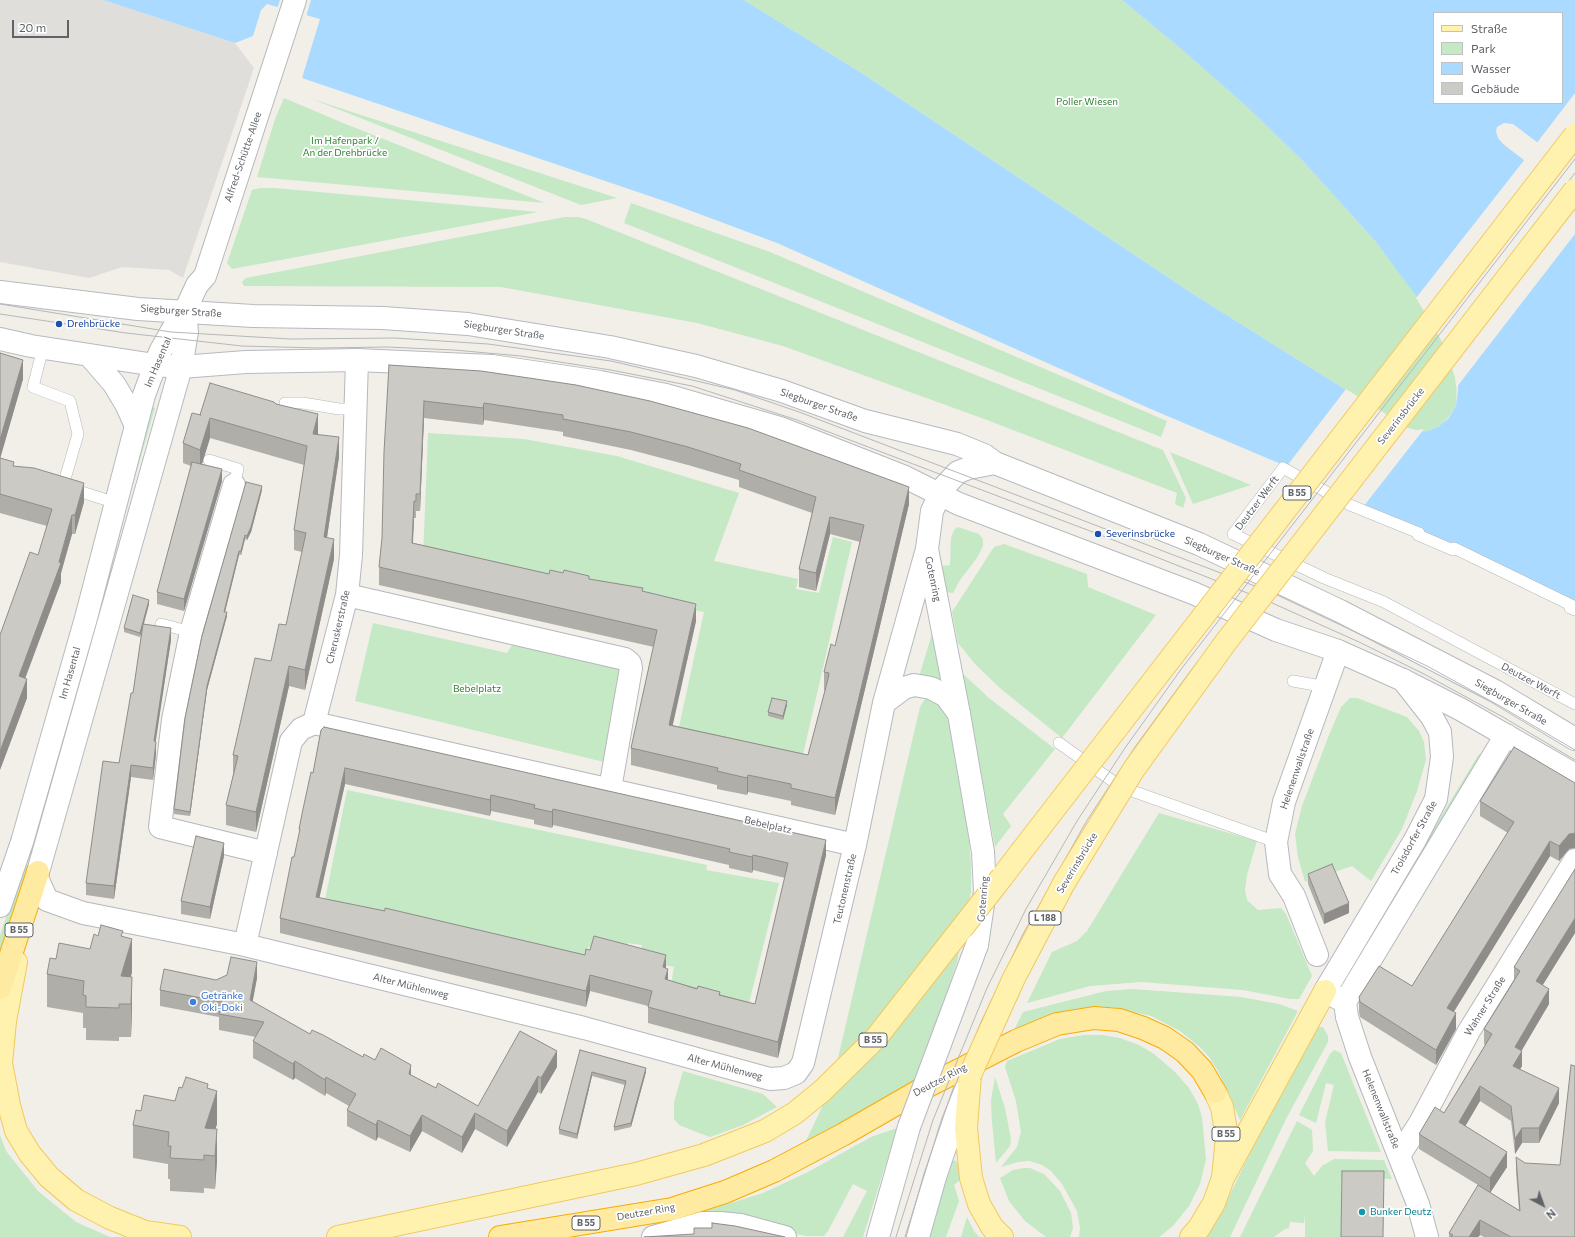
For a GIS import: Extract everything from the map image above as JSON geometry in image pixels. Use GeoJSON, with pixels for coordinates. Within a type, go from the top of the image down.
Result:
{"type":"FeatureCollection","features":[{"type":"Feature","properties":{"kind":"highway","name":"B 55"},"geometry":{"type":"LineString","coordinates":[[0,988],[38,876]]}},
{"type":"Feature","properties":{"kind":"highway","name":"Deutzer Ring"},"geometry":{"type":"LineString","coordinates":[[500,1237],[672,1209],[725,1192],[774,1171],[844,1134],[924,1088],[1016,1041],[1057,1024],[1094,1018],[1119,1020],[1143,1028],[1165,1038],[1185,1052],[1202,1070],[1214,1092]]}},
{"type":"Feature","properties":{"kind":"main road","name":"Alfred-Schütte-Allee"},"geometry":{"type":"LineString","coordinates":[[185,311],[204,276],[292,8]]}},
{"type":"Feature","properties":{"kind":"main road","name":"B 55"},"geometry":{"type":"LineString","coordinates":[[338,1237],[636,1174],[704,1155],[765,1130],[795,1114],[822,1092],[876,1038],[1575,135]]}},
{"type":"Feature","properties":{"kind":"main road","name":"Severinsbrücke"},"geometry":{"type":"LineString","coordinates":[[970,1075],[1014,978],[1057,897],[1134,769],[1226,642],[1575,190]]}},
{"type":"Feature","properties":{"kind":"main road","name":"Siegburger Straße"},"geometry":{"type":"LineString","coordinates":[[0,292],[138,309],[253,316],[383,318],[468,324],[610,347],[696,366],[782,391],[865,421],[957,444],[984,455],[995,463],[1199,544],[1246,565],[1340,611],[1495,691],[1575,739]]}},
{"type":"Feature","properties":{"kind":"main road","name":"Im Hasental"},"geometry":{"type":"LineString","coordinates":[[38,876],[181,367],[187,332],[185,311]]}},
{"type":"Feature","properties":{"kind":"main road","name":"Im Hasental"},"geometry":{"type":"LineString","coordinates":[[0,906],[18,855],[48,752],[86,618],[136,426],[153,370],[171,332],[185,311]]}},
{"type":"Feature","properties":{"kind":"main road"},"geometry":{"type":"LineString","coordinates":[[0,339],[43,348],[89,355],[153,370],[246,362],[357,360],[492,366],[600,382],[666,395],[780,428],[905,478],[935,503],[1193,593],[1276,630],[1338,651],[1403,680],[1506,735],[1575,775]]}},
{"type":"Feature","properties":{"kind":"main road"},"geometry":{"type":"LineString","coordinates":[[89,355],[114,384],[126,404],[136,426]]}},
{"type":"Feature","properties":{"kind":"main road","name":"Cheruskerstraße"},"geometry":{"type":"LineString","coordinates":[[314,723],[347,595],[351,555],[357,360]]}},
{"type":"Feature","properties":{"kind":"main road"},"geometry":{"type":"LineString","coordinates":[[935,503],[943,488],[958,472],[969,468],[995,463]]}},
{"type":"Feature","properties":{"kind":"main road"},"geometry":{"type":"LineString","coordinates":[[234,485],[191,632],[173,720],[160,827],[266,853]]}},
{"type":"Feature","properties":{"kind":"main road","name":"Teutonenstraße"},"geometry":{"type":"LineString","coordinates":[[796,1073],[803,1062],[808,1042],[855,845],[884,703],[927,549],[935,503]]}},
{"type":"Feature","properties":{"kind":"main road","name":"Gotenring"},"geometry":{"type":"LineString","coordinates":[[878,1237],[909,1127],[977,945],[985,891],[985,870],[979,826],[960,714],[927,549]]}},
{"type":"Feature","properties":{"kind":"main road"},"geometry":{"type":"LineString","coordinates":[[347,595],[626,659],[630,662],[631,668],[610,789]]}},
{"type":"Feature","properties":{"kind":"main road","name":"Helenenwallstraße"},"geometry":{"type":"LineString","coordinates":[[1317,955],[1294,896],[1280,874],[1276,842],[1284,802],[1338,651]]}},
{"type":"Feature","properties":{"kind":"main road","name":"Troisdorfer Straße"},"geometry":{"type":"LineString","coordinates":[[1325,991],[1415,840],[1436,799],[1442,757],[1440,732],[1432,717],[1403,680]]}},
{"type":"Feature","properties":{"kind":"main road"},"geometry":{"type":"LineString","coordinates":[[884,703],[904,688],[914,685],[931,688],[946,696],[960,714]]}},
{"type":"Feature","properties":{"kind":"main road"},"geometry":{"type":"LineString","coordinates":[[1223,1178],[1325,991],[1345,1002],[1506,735],[1503,717],[1495,691]]}},
{"type":"Feature","properties":{"kind":"main road"},"geometry":{"type":"LineString","coordinates":[[245,946],[291,741],[301,728],[314,723]]}},
{"type":"Feature","properties":{"kind":"main road","name":"Bebelplatz"},"geometry":{"type":"LineString","coordinates":[[314,723],[855,845]]}},
{"type":"Feature","properties":{"kind":"main road","name":"Wahner Straße"},"geometry":{"type":"LineString","coordinates":[[1400,1154],[1420,1123],[1469,1031],[1575,860]]}},
{"type":"Feature","properties":{"kind":"main road","name":"B 55"},"geometry":{"type":"LineString","coordinates":[[38,876],[16,961],[5,1021],[2,1049],[1,1063],[4,1085],[16,1131],[30,1154],[49,1177],[76,1200],[110,1218],[145,1232],[180,1237]]}},
{"type":"Feature","properties":{"kind":"main road","name":"Alter Mühlenweg"},"geometry":{"type":"LineString","coordinates":[[38,876],[47,900],[83,913],[245,946],[584,1028],[770,1079],[784,1078],[796,1073]]}},
{"type":"Feature","properties":{"kind":"main road","name":"Helenenwallstraße"},"geometry":{"type":"LineString","coordinates":[[1345,1002],[1347,1016],[1360,1057],[1400,1154],[1428,1237]]}},
{"type":"Feature","properties":{"kind":"main road","name":"Deutzer Ring"},"geometry":{"type":"LineString","coordinates":[[970,1075],[966,1128],[970,1173],[979,1204],[997,1232]]}},
{"type":"Feature","properties":{"kind":"main road","name":"L 188"},"geometry":{"type":"LineString","coordinates":[[920,1229],[935,1177],[970,1075]]}},
{"type":"Feature","properties":{"kind":"main road","name":"Deutzer Ring"},"geometry":{"type":"LineString","coordinates":[[1191,1237],[1199,1228],[1214,1203],[1223,1178],[1226,1137],[1222,1107],[1214,1092]]}},
{"type":"Feature","properties":{"kind":"main road"},"geometry":{"type":"LineString","coordinates":[[653,1237],[702,1223],[741,1226],[785,1237]]}},
{"type":"Feature","properties":{"kind":"lane"},"geometry":{"type":"LineString","coordinates":[[43,348],[33,387],[70,401],[78,434],[63,486],[116,503]]}},
{"type":"Feature","properties":{"kind":"lane"},"geometry":{"type":"LineString","coordinates":[[285,403],[303,403],[339,410],[356,409]]}},
{"type":"Feature","properties":{"kind":"lane"},"geometry":{"type":"LineString","coordinates":[[209,460],[238,469],[234,485]]}},
{"type":"Feature","properties":{"kind":"lane","name":"Deutzer Werft"},"geometry":{"type":"LineString","coordinates":[[1575,610],[1570,608],[1571,605],[1454,548],[1453,550],[1418,535],[1419,533],[1350,505],[1283,468],[1233,534],[1324,578],[1384,602],[1575,704]]}},
{"type":"Feature","properties":{"kind":"lane"},"geometry":{"type":"LineString","coordinates":[[161,624],[191,632]]}},
{"type":"Feature","properties":{"kind":"lane"},"geometry":{"type":"LineString","coordinates":[[1293,681],[1326,687]]}},
{"type":"Feature","properties":{"kind":"lane"},"geometry":{"type":"LineString","coordinates":[[1059,743],[1121,787],[1276,842]]}},
{"type":"Feature","properties":{"kind":"shaded area"},"geometry":{"type":"Polygon","coordinates":[[[0,0],[103,0],[235,43],[254,68],[183,278],[169,270],[122,267],[89,278],[0,262],[0,0]]]}},
{"type":"Feature","properties":{"kind":"green space","name":"Poller Wiesen"},"geometry":{"type":"Polygon","coordinates":[[[744,0],[1122,0],[1179,47],[1246,106],[1302,160],[1376,242],[1408,283],[1426,309],[1442,337],[1457,377],[1456,405],[1449,417],[1439,426],[1428,431],[1416,432],[1408,429],[1190,292],[863,74],[744,0]]]}},
{"type":"Feature","properties":{"kind":"green space","name":"Im Hafenpark / An der Drehbrücke"},"geometry":{"type":"Polygon","coordinates":[[[284,98],[545,203],[257,177],[275,119],[284,98]]]}},
{"type":"Feature","properties":{"kind":"green space"},"geometry":{"type":"Polygon","coordinates":[[[312,99],[487,156],[617,198],[581,205],[312,99]]]}},
{"type":"Feature","properties":{"kind":"green space"},"geometry":{"type":"Polygon","coordinates":[[[260,188],[275,188],[538,212],[232,269],[227,263],[252,190],[260,188]]]}},
{"type":"Feature","properties":{"kind":"green space"},"geometry":{"type":"Polygon","coordinates":[[[631,203],[770,252],[1167,421],[1161,437],[624,223],[631,203]]]}},
{"type":"Feature","properties":{"kind":"green space"},"geometry":{"type":"Polygon","coordinates":[[[565,217],[579,217],[586,219],[1163,450],[1186,498],[1183,508],[1175,504],[1177,493],[987,420],[783,346],[697,323],[501,287],[244,286],[242,282],[246,278],[565,217]]]}},
{"type":"Feature","properties":{"kind":"green space"},"geometry":{"type":"Polygon","coordinates":[[[148,405],[155,408],[129,498],[94,639],[34,854],[26,852],[148,405]]]}},
{"type":"Feature","properties":{"kind":"green space"},"geometry":{"type":"Polygon","coordinates":[[[428,433],[524,439],[617,456],[739,493],[714,561],[798,579],[796,589],[819,593],[833,537],[852,542],[801,763],[677,736],[704,612],[423,559],[428,433]]]}},
{"type":"Feature","properties":{"kind":"green space"},"geometry":{"type":"Polygon","coordinates":[[[1170,452],[1251,485],[1193,504],[1170,452]]]}},
{"type":"Feature","properties":{"kind":"green space"},"geometry":{"type":"Polygon","coordinates":[[[958,527],[979,534],[983,539],[983,546],[977,558],[960,580],[953,593],[947,592],[942,566],[950,565],[951,538],[954,530],[958,527]]]}},
{"type":"Feature","properties":{"kind":"green space"},"geometry":{"type":"Polygon","coordinates":[[[1004,544],[1087,574],[1088,587],[1156,615],[1062,738],[1001,689],[975,664],[958,643],[952,612],[994,547],[1004,544]]]}},
{"type":"Feature","properties":{"kind":"green space"},"geometry":{"type":"Polygon","coordinates":[[[373,623],[507,653],[516,639],[621,663],[608,763],[355,701],[373,623]]]}},
{"type":"Feature","properties":{"kind":"green space"},"geometry":{"type":"Polygon","coordinates":[[[933,630],[942,682],[919,677],[933,630]]]}},
{"type":"Feature","properties":{"kind":"green space"},"geometry":{"type":"Polygon","coordinates":[[[962,673],[989,698],[1055,749],[1003,814],[1011,826],[995,847],[962,673]]]}},
{"type":"Feature","properties":{"kind":"green space"},"geometry":{"type":"Polygon","coordinates":[[[933,696],[947,711],[966,802],[971,865],[971,892],[957,962],[938,1019],[912,1086],[804,1145],[831,1088],[920,707],[925,699],[933,696]]]}},
{"type":"Feature","properties":{"kind":"green space"},"geometry":{"type":"Polygon","coordinates":[[[1350,698],[1357,698],[1407,717],[1419,731],[1424,742],[1426,760],[1417,791],[1402,829],[1371,881],[1352,866],[1305,882],[1298,857],[1295,834],[1302,806],[1329,735],[1341,707],[1350,698]]]}},
{"type":"Feature","properties":{"kind":"green space"},"geometry":{"type":"Polygon","coordinates":[[[1479,754],[1484,757],[1344,989],[1338,986],[1479,754]]]}},
{"type":"Feature","properties":{"kind":"green space"},"geometry":{"type":"Polygon","coordinates":[[[347,790],[707,865],[706,870],[779,883],[747,1011],[670,990],[674,967],[640,960],[642,945],[628,943],[624,953],[588,947],[580,968],[323,910],[347,790]]]}},
{"type":"Feature","properties":{"kind":"green space"},"geometry":{"type":"Polygon","coordinates":[[[1159,813],[1257,841],[1247,875],[1245,890],[1247,900],[1258,910],[1281,908],[1286,914],[1312,976],[1299,999],[1290,999],[1243,990],[1141,982],[1090,986],[1027,1003],[1052,952],[1077,941],[1087,931],[1159,813]]]}},
{"type":"Feature","properties":{"kind":"green space"},"geometry":{"type":"Polygon","coordinates":[[[24,865],[30,866],[0,966],[0,935],[24,865]]]}},
{"type":"Feature","properties":{"kind":"green space"},"geometry":{"type":"Polygon","coordinates":[[[1133,989],[1241,997],[1279,1004],[1298,1011],[1240,1120],[1218,1071],[1209,1057],[1201,1048],[1180,1031],[1151,1016],[1112,1007],[1091,1008],[1038,1020],[1014,1030],[1023,1012],[1106,991],[1133,989]]]}},
{"type":"Feature","properties":{"kind":"green space"},"geometry":{"type":"Polygon","coordinates":[[[1318,1027],[1323,1027],[1328,1036],[1328,1042],[1287,1117],[1230,1237],[1207,1237],[1221,1213],[1284,1083],[1318,1027]]]}},
{"type":"Feature","properties":{"kind":"green space"},"geometry":{"type":"Polygon","coordinates":[[[1084,1035],[1102,1035],[1120,1038],[1139,1045],[1154,1054],[1175,1072],[1189,1088],[1198,1104],[1202,1118],[1206,1159],[1200,1184],[1189,1206],[1173,1226],[1159,1237],[1079,1237],[1080,1228],[1077,1211],[1062,1184],[1051,1171],[1042,1165],[1029,1161],[1018,1162],[1001,1167],[1017,1147],[1021,1132],[1016,1101],[1005,1067],[1007,1061],[1060,1039],[1084,1035]]]}},
{"type":"Feature","properties":{"kind":"green space"},"geometry":{"type":"Polygon","coordinates":[[[1334,1050],[1341,1053],[1381,1152],[1328,1151],[1325,1122],[1334,1085],[1326,1083],[1316,1123],[1299,1115],[1330,1054],[1334,1050]]]}},
{"type":"Feature","properties":{"kind":"green space"},"geometry":{"type":"Polygon","coordinates":[[[683,1071],[763,1094],[777,1107],[743,1125],[710,1137],[694,1131],[679,1125],[674,1119],[674,1102],[683,1071]]]}},
{"type":"Feature","properties":{"kind":"green space"},"geometry":{"type":"Polygon","coordinates":[[[995,1077],[1005,1108],[1011,1139],[1010,1146],[996,1163],[991,1100],[995,1077]]]}},
{"type":"Feature","properties":{"kind":"green space"},"geometry":{"type":"Polygon","coordinates":[[[1297,1121],[1312,1130],[1313,1151],[1305,1163],[1314,1176],[1322,1166],[1334,1159],[1384,1160],[1392,1179],[1341,1178],[1341,1237],[1305,1237],[1305,1215],[1304,1223],[1290,1222],[1289,1228],[1285,1229],[1274,1237],[1240,1237],[1297,1121]]]}},
{"type":"Feature","properties":{"kind":"green space"},"geometry":{"type":"Polygon","coordinates":[[[897,1128],[863,1237],[843,1237],[867,1191],[853,1184],[824,1236],[806,1236],[786,1232],[679,1219],[763,1193],[808,1172],[871,1137],[897,1128]]]}},
{"type":"Feature","properties":{"kind":"green space"},"geometry":{"type":"Polygon","coordinates":[[[0,1135],[6,1151],[38,1191],[76,1222],[110,1237],[0,1237],[0,1135]]]}},
{"type":"Feature","properties":{"kind":"green space"},"geometry":{"type":"Polygon","coordinates":[[[955,1160],[958,1164],[961,1179],[954,1185],[959,1201],[946,1237],[929,1237],[950,1163],[955,1160]]]}},
{"type":"Feature","properties":{"kind":"green space"},"geometry":{"type":"Polygon","coordinates":[[[1030,1168],[1044,1174],[1060,1191],[1071,1213],[1073,1228],[1070,1237],[1046,1237],[1025,1221],[1009,1201],[1000,1178],[1013,1170],[1030,1168]]]}},
{"type":"Feature","properties":{"kind":"green space"},"geometry":{"type":"Polygon","coordinates":[[[967,1217],[974,1231],[979,1237],[961,1237],[967,1217]]]}},
{"type":"Feature","properties":{"kind":"water"},"geometry":{"type":"Polygon","coordinates":[[[103,0],[744,0],[863,74],[1190,292],[1408,429],[1416,432],[1428,431],[1439,426],[1449,418],[1456,405],[1458,390],[1457,377],[1452,360],[1426,309],[1376,242],[1302,160],[1246,106],[1179,47],[1122,0],[1575,0],[1575,171],[1513,124],[1504,123],[1497,127],[1496,131],[1498,138],[1503,144],[1575,199],[1575,610],[1281,464],[1153,410],[777,243],[670,203],[302,78],[320,19],[267,4],[261,10],[253,36],[235,43],[103,0]]]}},
{"type":"Feature","properties":{"kind":"pier"},"geometry":{"type":"Polygon","coordinates":[[[280,0],[311,0],[306,17],[277,9],[280,0]]]}},
{"type":"Feature","properties":{"kind":"pier"},"geometry":{"type":"Polygon","coordinates":[[[1575,93],[1575,173],[1536,144],[1575,93]]]}},
{"type":"Feature","properties":{"kind":"pier"},"geometry":{"type":"Polygon","coordinates":[[[1525,159],[1575,196],[1575,234],[1456,388],[1455,377],[1440,338],[1416,298],[1525,159]]]}},
{"type":"Feature","properties":{"kind":"pier"},"geometry":{"type":"Polygon","coordinates":[[[1346,389],[1408,428],[1416,430],[1424,429],[1360,511],[1283,471],[1346,389]]]}},
{"type":"Feature","properties":{"kind":"building"},"geometry":{"type":"Polygon","coordinates":[[[0,353],[23,360],[0,440],[0,353]]]}},
{"type":"Feature","properties":{"kind":"building"},"geometry":{"type":"Polygon","coordinates":[[[389,365],[481,371],[576,385],[650,401],[748,428],[909,487],[835,798],[791,788],[791,784],[748,775],[747,778],[717,771],[718,768],[631,748],[657,630],[379,567],[382,538],[384,452],[389,365]],[[424,401],[420,494],[416,494],[416,501],[414,501],[412,543],[549,574],[550,570],[563,573],[564,570],[589,576],[589,579],[643,588],[642,591],[696,604],[669,725],[808,755],[828,679],[829,673],[824,672],[831,644],[835,646],[864,525],[830,517],[816,573],[799,569],[816,497],[739,470],[741,464],[688,447],[631,432],[563,419],[563,415],[484,403],[483,408],[424,401]]]}},
{"type":"Feature","properties":{"kind":"building"},"geometry":{"type":"Polygon","coordinates":[[[210,383],[274,402],[276,404],[318,414],[313,434],[339,437],[324,537],[334,539],[305,670],[289,666],[256,812],[226,805],[238,756],[233,755],[255,658],[271,661],[279,624],[286,625],[306,533],[294,530],[307,446],[210,418],[200,450],[183,443],[192,413],[200,415],[210,383]]]}},
{"type":"Feature","properties":{"kind":"building"},"geometry":{"type":"Polygon","coordinates":[[[0,458],[14,462],[13,466],[34,468],[84,483],[75,515],[72,515],[59,562],[61,563],[19,676],[27,679],[0,751],[0,635],[30,552],[38,555],[52,509],[0,494],[0,458]]]}},
{"type":"Feature","properties":{"kind":"building"},"geometry":{"type":"Polygon","coordinates":[[[192,462],[222,469],[184,599],[157,592],[192,462]]]}},
{"type":"Feature","properties":{"kind":"building"},"geometry":{"type":"Polygon","coordinates":[[[246,482],[262,486],[251,527],[247,536],[245,535],[241,551],[239,551],[224,612],[227,612],[207,686],[190,812],[174,809],[185,718],[202,636],[246,482]]]}},
{"type":"Feature","properties":{"kind":"building"},"geometry":{"type":"Polygon","coordinates":[[[133,595],[149,600],[140,633],[124,628],[133,595]]]}},
{"type":"Feature","properties":{"kind":"building"},"geometry":{"type":"Polygon","coordinates":[[[143,624],[171,628],[154,741],[156,742],[153,768],[131,765],[114,886],[86,883],[103,761],[119,763],[131,693],[133,693],[143,624]]]}},
{"type":"Feature","properties":{"kind":"building"},"geometry":{"type":"Polygon","coordinates":[[[772,698],[787,701],[783,716],[768,712],[772,698]]]}},
{"type":"Feature","properties":{"kind":"building"},"geometry":{"type":"Polygon","coordinates":[[[324,727],[826,840],[778,1042],[648,1007],[652,991],[590,975],[586,991],[280,918],[311,772],[313,773],[321,730],[324,727]],[[345,768],[316,897],[385,911],[385,908],[585,955],[586,949],[590,950],[594,936],[666,955],[663,967],[668,969],[665,979],[697,989],[698,986],[720,992],[719,995],[755,1004],[788,863],[753,855],[752,857],[729,852],[730,849],[553,809],[552,812],[534,808],[535,805],[491,795],[490,800],[345,768]]]}},
{"type":"Feature","properties":{"kind":"building"},"geometry":{"type":"Polygon","coordinates":[[[1514,747],[1575,783],[1575,833],[1569,834],[1559,846],[1550,841],[1447,1008],[1456,1013],[1436,1050],[1360,1002],[1359,997],[1379,966],[1412,986],[1514,822],[1480,801],[1514,747]]]}},
{"type":"Feature","properties":{"kind":"building"},"geometry":{"type":"Polygon","coordinates":[[[196,836],[224,843],[210,907],[181,901],[196,836]]]}},
{"type":"Feature","properties":{"kind":"building"},"geometry":{"type":"Polygon","coordinates":[[[1332,864],[1349,903],[1324,914],[1308,874],[1332,864]]]}},
{"type":"Feature","properties":{"kind":"building"},"geometry":{"type":"Polygon","coordinates":[[[1575,869],[1575,918],[1536,981],[1549,989],[1515,1047],[1522,1051],[1513,1066],[1559,1088],[1539,1128],[1522,1128],[1515,1139],[1511,1106],[1480,1086],[1459,1122],[1507,1152],[1490,1178],[1419,1134],[1435,1107],[1444,1113],[1492,1034],[1484,1029],[1520,971],[1514,967],[1575,869]]]}},
{"type":"Feature","properties":{"kind":"building"},"geometry":{"type":"Polygon","coordinates":[[[101,925],[123,931],[121,936],[132,939],[121,976],[132,977],[131,1004],[119,1004],[119,1008],[86,1007],[86,996],[83,995],[84,981],[47,974],[50,958],[56,959],[59,943],[90,949],[94,934],[98,936],[101,925]]]}},
{"type":"Feature","properties":{"kind":"building"},"geometry":{"type":"Polygon","coordinates":[[[231,957],[257,962],[250,1000],[310,1034],[312,1030],[363,1057],[364,1054],[375,1060],[381,1048],[411,1065],[409,1074],[436,1088],[438,1083],[478,1106],[520,1031],[557,1051],[541,1078],[538,1076],[507,1131],[475,1113],[462,1137],[422,1115],[410,1136],[378,1120],[376,1125],[347,1110],[356,1094],[326,1077],[325,1080],[295,1061],[293,1064],[253,1041],[264,1022],[219,1014],[222,1002],[160,990],[164,969],[216,980],[227,975],[231,957]]]}},
{"type":"Feature","properties":{"kind":"building"},"geometry":{"type":"Polygon","coordinates":[[[580,1050],[646,1068],[631,1123],[614,1127],[626,1081],[592,1072],[577,1134],[559,1129],[580,1050]]]}},
{"type":"Feature","properties":{"kind":"building"},"geometry":{"type":"Polygon","coordinates":[[[1571,1065],[1575,1066],[1575,1237],[1511,1237],[1480,1220],[1469,1237],[1451,1237],[1453,1235],[1449,1233],[1478,1185],[1520,1211],[1516,1157],[1525,1163],[1560,1165],[1571,1065]]]}},
{"type":"Feature","properties":{"kind":"building"},"geometry":{"type":"Polygon","coordinates":[[[186,1077],[208,1084],[207,1088],[217,1091],[205,1128],[217,1129],[215,1156],[204,1155],[204,1160],[170,1158],[171,1146],[168,1146],[169,1132],[133,1125],[136,1110],[141,1111],[144,1095],[175,1101],[179,1087],[182,1088],[186,1077]]]}},
{"type":"Feature","properties":{"kind":"building","name":"Bunker Deutz"},"geometry":{"type":"Polygon","coordinates":[[[1342,1171],[1384,1171],[1383,1237],[1341,1237],[1342,1171]]]}},
{"type":"Feature","properties":{"kind":"building"},"geometry":{"type":"Polygon","coordinates":[[[712,1223],[735,1226],[785,1237],[644,1237],[694,1234],[694,1228],[712,1228],[712,1223]]]}},
{"type":"Feature","properties":{"kind":"tram line"},"geometry":{"type":"LineString","coordinates":[[896,1237],[933,1120],[987,988],[1026,909],[1077,821],[1125,748],[1182,668],[1575,159]]}},
{"type":"Feature","properties":{"kind":"tram line"},"geometry":{"type":"LineString","coordinates":[[905,1237],[942,1118],[981,1022],[1023,934],[1086,822],[1135,747],[1189,673],[1575,173]]}},
{"type":"Feature","properties":{"kind":"tram line"},"geometry":{"type":"LineString","coordinates":[[0,304],[171,332],[290,339],[395,338],[488,344],[611,361],[735,390],[799,412],[1273,593],[1427,666],[1500,706],[1575,750]]}},
{"type":"Feature","properties":{"kind":"tram line"},"geometry":{"type":"LineString","coordinates":[[0,314],[126,333],[242,346],[320,348],[387,347],[454,350],[521,356],[611,370],[692,386],[797,420],[1098,534],[1270,602],[1359,642],[1424,674],[1503,717],[1575,760]]}},
{"type":"Feature","properties":{"kind":"place","name":"Drehbrücke"},"geometry":{"type":"Point","coordinates":[59,324]}},
{"type":"Feature","properties":{"kind":"place","name":"Severinsbrücke"},"geometry":{"type":"Point","coordinates":[1098,534]}},
{"type":"Feature","properties":{"kind":"place","name":"Getränke Oki-Doki"},"geometry":{"type":"Point","coordinates":[193,1002]}},
{"type":"Feature","properties":{"kind":"place","name":"Bunker Deutz"},"geometry":{"type":"Point","coordinates":[1362,1212]}}]}
